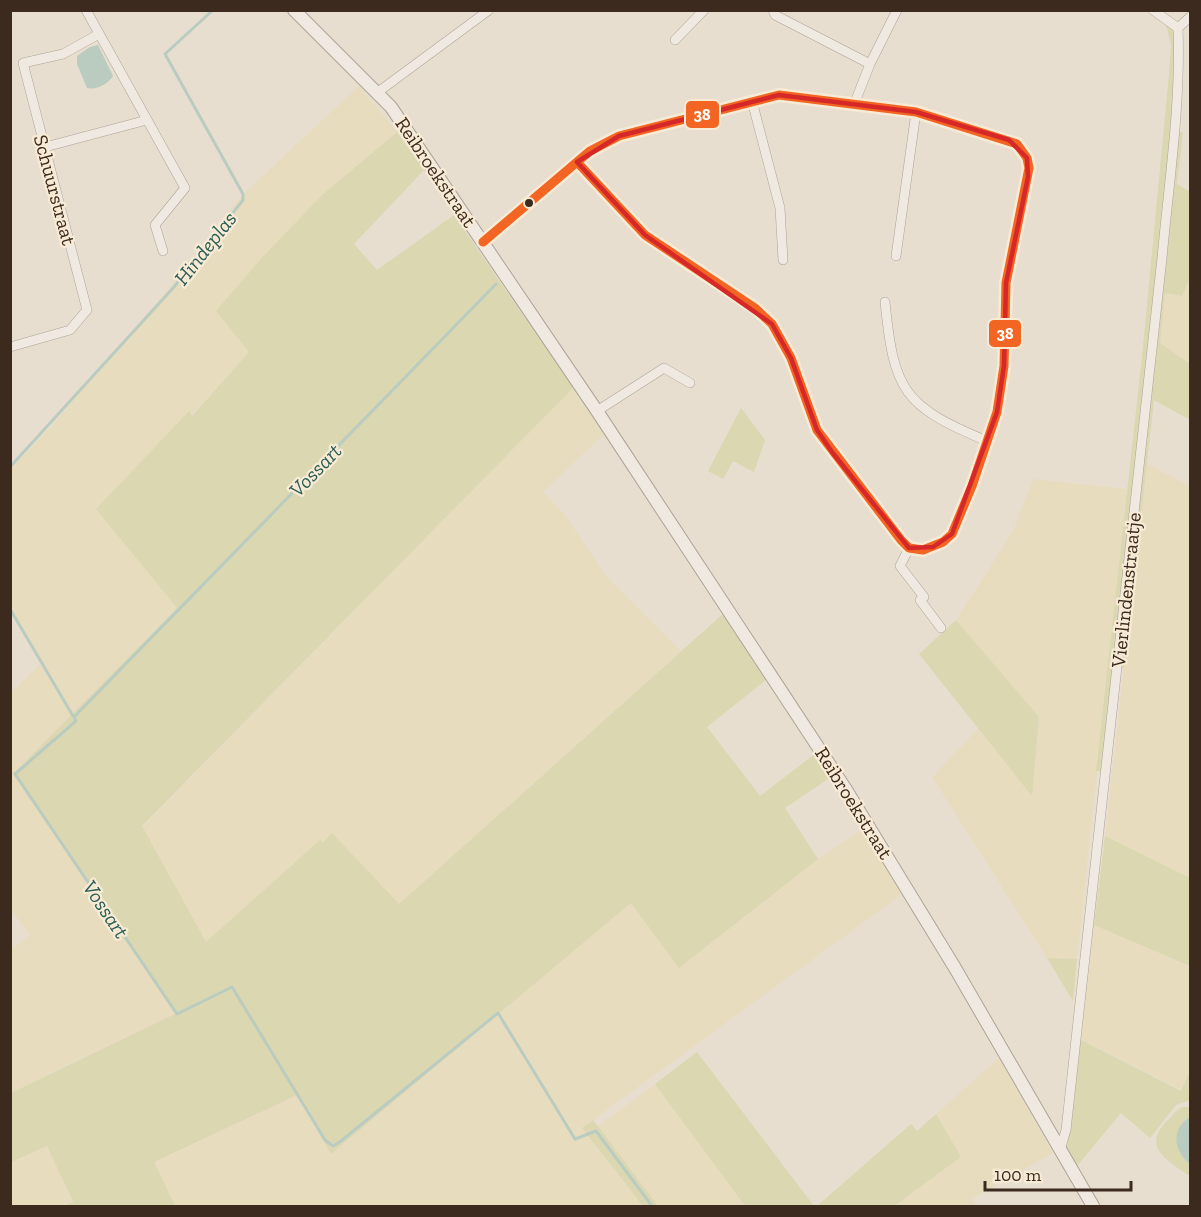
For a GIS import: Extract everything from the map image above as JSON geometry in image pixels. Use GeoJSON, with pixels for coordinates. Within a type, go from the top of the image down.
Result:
{"type":"FeatureCollection","features":[{"type":"Feature","properties":{"kind":"street"},"geometry":{"type":"LineString","coordinates":[[86,10],[184,188],[155,225],[163,251]]}},
{"type":"Feature","properties":{"kind":"street","name":"Reibroekstraat"},"geometry":{"type":"LineString","coordinates":[[294,10],[366,83],[378,92],[597,411],[839,778],[955,968],[1093,1206]]}},
{"type":"Feature","properties":{"kind":"street"},"geometry":{"type":"LineString","coordinates":[[378,92],[489,10]]}},
{"type":"Feature","properties":{"kind":"street"},"geometry":{"type":"LineString","coordinates":[[675,40],[704,10]]}},
{"type":"Feature","properties":{"kind":"street"},"geometry":{"type":"LineString","coordinates":[[773,10],[776,15],[870,64]]}},
{"type":"Feature","properties":{"kind":"street"},"geometry":{"type":"LineString","coordinates":[[855,102],[870,64],[897,10]]}},
{"type":"Feature","properties":{"kind":"street"},"geometry":{"type":"LineString","coordinates":[[1153,10],[1178,28],[1191,17]]}},
{"type":"Feature","properties":{"kind":"street","name":"Vierlindenstraatje"},"geometry":{"type":"LineString","coordinates":[[1060,1150],[1067,1119],[1162,258],[1175,112],[1178,28]]}},
{"type":"Feature","properties":{"kind":"street","name":"Schuurstraat"},"geometry":{"type":"LineString","coordinates":[[10,348],[70,330],[87,310],[23,63],[63,54],[99,34]]}},
{"type":"Feature","properties":{"kind":"street"},"geometry":{"type":"LineString","coordinates":[[483,242],[577,162],[590,151],[619,136],[752,100],[779,95],[855,102],[916,112],[1010,140],[1022,150],[1029,168],[1006,284],[1004,366],[997,412],[972,486],[952,534],[933,547],[923,550],[909,548],[817,430],[791,358],[772,324],[755,308],[645,235],[577,162]]}},
{"type":"Feature","properties":{"kind":"street"},"geometry":{"type":"LineString","coordinates":[[752,100],[780,208],[783,260]]}},
{"type":"Feature","properties":{"kind":"street"},"geometry":{"type":"LineString","coordinates":[[896,256],[916,112]]}},
{"type":"Feature","properties":{"kind":"street"},"geometry":{"type":"LineString","coordinates":[[45,147],[147,120]]}},
{"type":"Feature","properties":{"kind":"street"},"geometry":{"type":"LineString","coordinates":[[885,302],[891,356],[900,379],[910,395],[921,408],[942,423],[987,441]]}},
{"type":"Feature","properties":{"kind":"street"},"geometry":{"type":"LineString","coordinates":[[597,411],[664,368],[690,383]]}},
{"type":"Feature","properties":{"kind":"street"},"geometry":{"type":"LineString","coordinates":[[909,548],[900,566],[924,597],[920,600],[941,628]]}},
{"type":"Feature","properties":{"kind":"highlighted area"},"geometry":{"type":"Polygon","coordinates":[[[779,95],[916,112],[1009,140],[1027,158],[1028,177],[1006,283],[1004,366],[997,412],[952,534],[933,547],[909,548],[832,452],[817,430],[791,358],[772,324],[645,235],[577,162],[619,136],[779,95]]]}},
{"type":"Feature","properties":{"kind":"shaded area"},"geometry":{"type":"Polygon","coordinates":[[[1166,24],[1174,31],[1176,48],[1171,133],[1183,132],[1177,184],[1190,192],[1190,278],[1182,296],[1165,293],[1160,343],[1190,364],[1190,420],[1154,400],[1124,668],[1112,668],[1102,771],[1096,771],[1142,357],[1169,74],[1171,45],[1166,24]]]}},
{"type":"Feature","properties":{"kind":"shaded area"},"geometry":{"type":"Polygon","coordinates":[[[98,45],[113,76],[102,86],[87,88],[77,64],[77,56],[90,47],[98,45]]]}},
{"type":"Feature","properties":{"kind":"shaded area"},"geometry":{"type":"Polygon","coordinates":[[[359,86],[397,132],[321,196],[259,261],[217,311],[249,352],[191,416],[189,412],[96,509],[177,608],[13,774],[175,1014],[11,1093],[10,950],[30,935],[11,910],[11,692],[41,664],[11,613],[11,469],[54,423],[173,283],[240,197],[359,86]]]}},
{"type":"Feature","properties":{"kind":"shaded area"},"geometry":{"type":"Polygon","coordinates":[[[397,132],[424,170],[354,244],[377,270],[454,215],[573,388],[142,826],[206,942],[320,840],[323,843],[332,833],[399,904],[724,613],[767,679],[707,727],[760,796],[816,753],[831,777],[785,808],[818,859],[679,968],[631,903],[331,1154],[297,1095],[154,1162],[175,1206],[65,1206],[73,1202],[47,1146],[11,1162],[11,1093],[175,1014],[13,774],[177,608],[96,509],[189,411],[192,416],[249,352],[216,311],[259,261],[321,196],[397,132]]]}},
{"type":"Feature","properties":{"kind":"shaded area"},"geometry":{"type":"Polygon","coordinates":[[[1190,278],[1190,364],[1160,344],[1165,293],[1182,296],[1190,278]]]}},
{"type":"Feature","properties":{"kind":"shaded area"},"geometry":{"type":"Polygon","coordinates":[[[573,388],[604,434],[543,492],[565,515],[606,576],[681,651],[399,904],[319,841],[206,943],[142,827],[573,388]]]}},
{"type":"Feature","properties":{"kind":"shaded area"},"geometry":{"type":"Polygon","coordinates":[[[741,408],[765,440],[754,472],[733,461],[723,479],[708,471],[741,408]]]}},
{"type":"Feature","properties":{"kind":"shaded area"},"geometry":{"type":"Polygon","coordinates":[[[1147,464],[1190,486],[1190,878],[1105,836],[1147,464]]]}},
{"type":"Feature","properties":{"kind":"shaded area"},"geometry":{"type":"Polygon","coordinates":[[[1033,479],[1127,489],[1077,959],[1047,958],[932,777],[978,729],[1032,796],[1039,717],[956,620],[1013,531],[1033,479]]]}},
{"type":"Feature","properties":{"kind":"shaded area"},"geometry":{"type":"Polygon","coordinates":[[[956,620],[1039,717],[1032,796],[919,654],[956,620]]]}},
{"type":"Feature","properties":{"kind":"shaded area"},"geometry":{"type":"Polygon","coordinates":[[[864,828],[901,889],[898,897],[582,1128],[643,1206],[175,1206],[154,1162],[297,1095],[331,1154],[632,902],[679,968],[818,859],[864,828]]]}},
{"type":"Feature","properties":{"kind":"shaded area"},"geometry":{"type":"Polygon","coordinates":[[[1105,836],[1190,878],[1190,966],[1094,925],[1105,836]]]}},
{"type":"Feature","properties":{"kind":"shaded area"},"geometry":{"type":"Polygon","coordinates":[[[1094,925],[1190,966],[1190,1071],[1182,1091],[1079,1039],[1094,925]]]}},
{"type":"Feature","properties":{"kind":"shaded area"},"geometry":{"type":"Polygon","coordinates":[[[1047,958],[1077,959],[1073,1001],[1047,958]]]}},
{"type":"Feature","properties":{"kind":"shaded area"},"geometry":{"type":"Polygon","coordinates":[[[1079,1039],[1181,1091],[1190,1071],[1190,1100],[1176,1105],[1150,1138],[1121,1113],[1077,1166],[1066,1149],[1079,1039]]]}},
{"type":"Feature","properties":{"kind":"shaded area"},"geometry":{"type":"Polygon","coordinates":[[[697,1052],[814,1206],[745,1206],[655,1084],[697,1052]]]}},
{"type":"Feature","properties":{"kind":"shaded area"},"geometry":{"type":"Polygon","coordinates":[[[999,1058],[1053,1153],[972,1199],[976,1206],[894,1206],[961,1157],[936,1114],[999,1058]]]}},
{"type":"Feature","properties":{"kind":"shaded area"},"geometry":{"type":"Polygon","coordinates":[[[655,1084],[745,1206],[658,1206],[598,1126],[655,1084]]]}},
{"type":"Feature","properties":{"kind":"shaded area"},"geometry":{"type":"Polygon","coordinates":[[[1182,1107],[1190,1107],[1190,1117],[1187,1119],[1180,1152],[1190,1164],[1190,1176],[1166,1159],[1157,1146],[1160,1130],[1182,1107]]]}},
{"type":"Feature","properties":{"kind":"shaded area"},"geometry":{"type":"Polygon","coordinates":[[[936,1114],[961,1157],[894,1206],[817,1206],[911,1124],[917,1131],[936,1114]]]}},
{"type":"Feature","properties":{"kind":"shaded area"},"geometry":{"type":"Polygon","coordinates":[[[1190,1117],[1190,1164],[1180,1153],[1176,1140],[1180,1127],[1190,1117]]]}},
{"type":"Feature","properties":{"kind":"shaded area"},"geometry":{"type":"Polygon","coordinates":[[[593,1120],[658,1206],[643,1206],[582,1128],[593,1120]]]}},
{"type":"Feature","properties":{"kind":"shaded area"},"geometry":{"type":"Polygon","coordinates":[[[47,1146],[73,1203],[65,1206],[11,1206],[10,1162],[47,1146]]]}},
{"type":"Feature","properties":{"kind":"waterway","name":"Hindeplas"},"geometry":{"type":"LineString","coordinates":[[10,467],[174,287],[243,200],[243,194],[165,54],[213,10]]}},
{"type":"Feature","properties":{"kind":"waterway","name":"Vossart"},"geometry":{"type":"LineString","coordinates":[[496,284],[74,717],[76,721],[15,774],[177,1014],[232,987],[325,1140],[333,1146],[498,1013],[575,1139],[596,1131],[652,1206]]}},
{"type":"Feature","properties":{"kind":"waterway","name":"Hindeplas"},"geometry":{"type":"LineString","coordinates":[[10,609],[73,716]]}},
{"type":"Feature","properties":{"kind":"transit line","name":"38"},"geometry":{"type":"LineString","coordinates":[[483,242],[577,162],[590,151],[619,136],[779,95],[916,112],[1017,144],[1027,158],[1029,168],[1006,283],[1004,366],[997,412],[972,486],[952,534],[943,542],[923,550],[909,548],[817,430],[791,358],[772,324],[755,308],[645,235],[577,162]]}}]}
